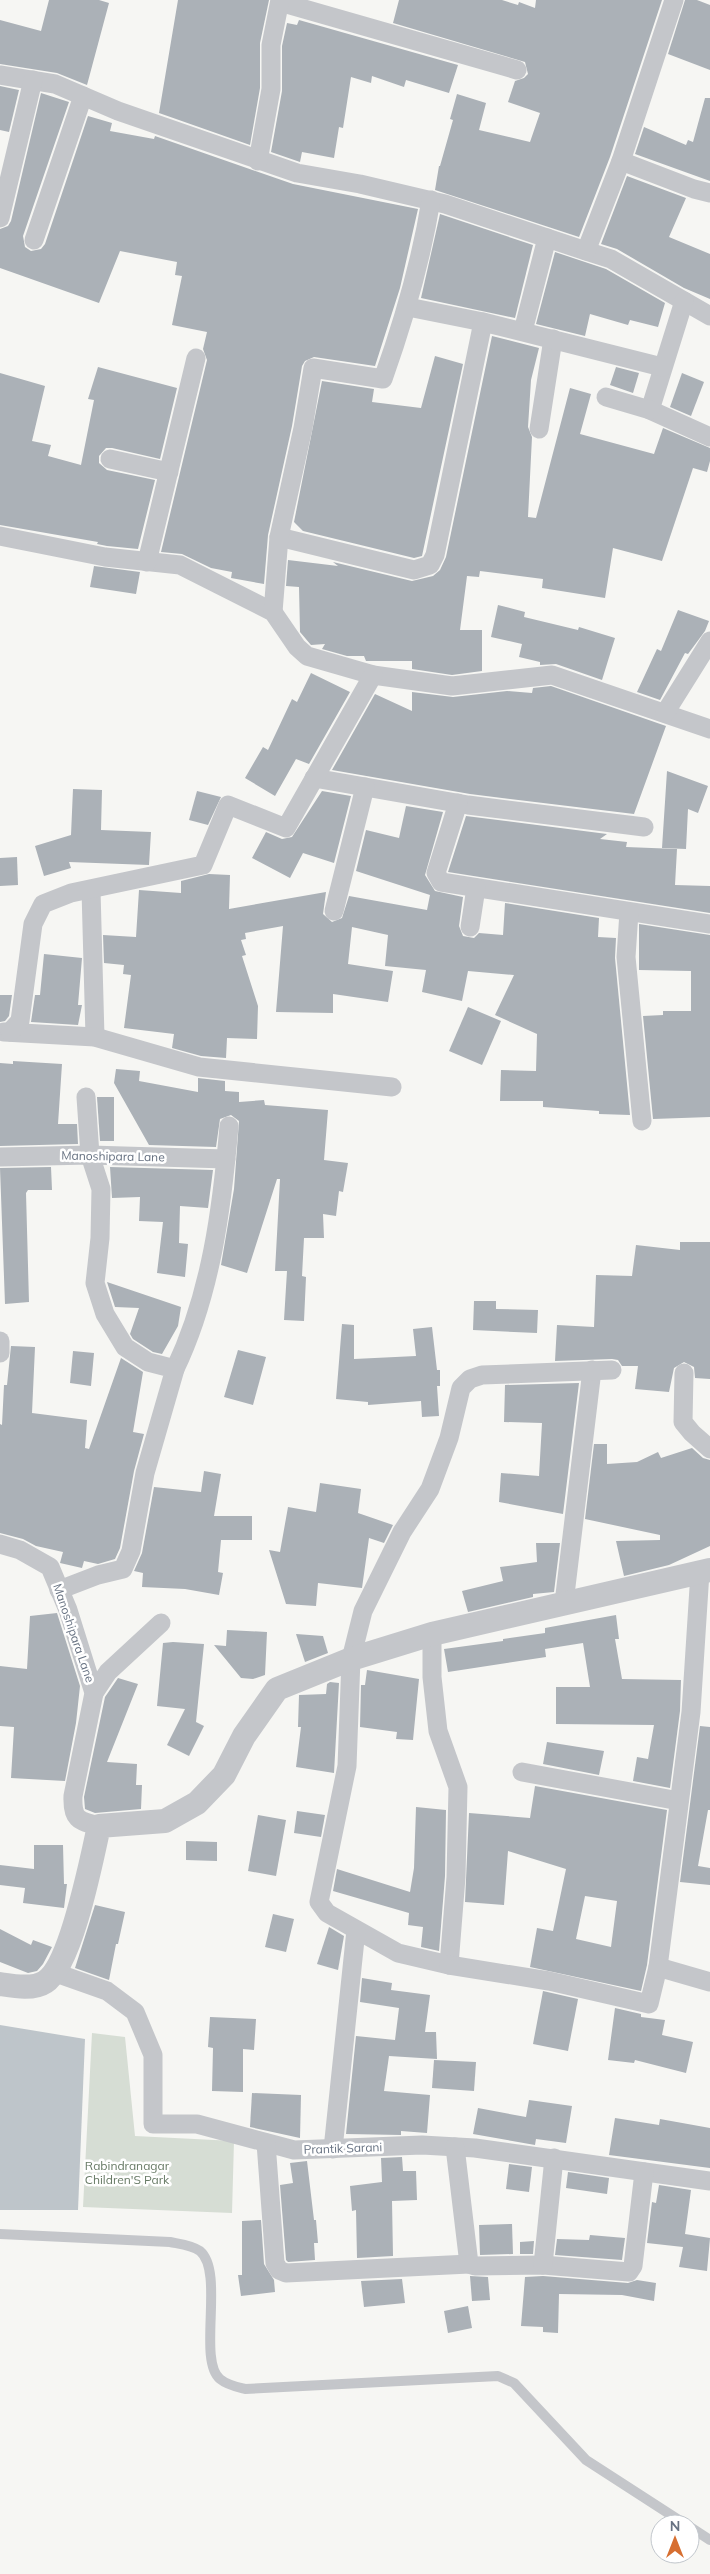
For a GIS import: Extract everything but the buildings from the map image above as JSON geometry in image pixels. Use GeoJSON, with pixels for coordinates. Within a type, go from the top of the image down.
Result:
{"type":"FeatureCollection","features":[{"type":"Feature","properties":{"kind":"street"},"geometry":{"type":"LineString","coordinates":[[586,251],[620,161],[674,0]]}},
{"type":"Feature","properties":{"kind":"street"},"geometry":{"type":"LineString","coordinates":[[258,161],[271,89],[271,46],[280,1],[518,70]]}},
{"type":"Feature","properties":{"kind":"street"},"geometry":{"type":"LineString","coordinates":[[0,75],[55,84],[118,111],[297,173],[360,184],[431,200],[611,259],[710,316]]}},
{"type":"Feature","properties":{"kind":"street"},"geometry":{"type":"LineString","coordinates":[[0,218],[33,80]]}},
{"type":"Feature","properties":{"kind":"street"},"geometry":{"type":"LineString","coordinates":[[34,240],[83,96]]}},
{"type":"Feature","properties":{"kind":"street"},"geometry":{"type":"LineString","coordinates":[[620,161],[694,190],[710,193]]}},
{"type":"Feature","properties":{"kind":"street"},"geometry":{"type":"LineString","coordinates":[[272,612],[279,537],[303,428],[313,368],[382,379],[408,307],[422,251],[431,200]]}},
{"type":"Feature","properties":{"kind":"street"},"geometry":{"type":"LineString","coordinates":[[523,331],[547,238]]}},
{"type":"Feature","properties":{"kind":"street"},"geometry":{"type":"LineString","coordinates":[[650,410],[684,301]]}},
{"type":"Feature","properties":{"kind":"street"},"geometry":{"type":"LineString","coordinates":[[408,307],[523,331],[662,367]]}},
{"type":"Feature","properties":{"kind":"street"},"geometry":{"type":"LineString","coordinates":[[279,537],[414,570],[430,565],[435,555],[483,322]]}},
{"type":"Feature","properties":{"kind":"street"},"geometry":{"type":"LineString","coordinates":[[539,429],[553,339]]}},
{"type":"Feature","properties":{"kind":"street"},"geometry":{"type":"LineString","coordinates":[[147,562],[196,358]]}},
{"type":"Feature","properties":{"kind":"street"},"geometry":{"type":"LineString","coordinates":[[606,397],[650,410],[710,437]]}},
{"type":"Feature","properties":{"kind":"street"},"geometry":{"type":"LineString","coordinates":[[110,459],[169,472]]}},
{"type":"Feature","properties":{"kind":"street"},"geometry":{"type":"LineString","coordinates":[[0,536],[106,557],[180,565],[272,612],[297,647],[306,656],[373,675],[452,686],[552,675],[710,729]]}},
{"type":"Feature","properties":{"kind":"street"},"geometry":{"type":"LineString","coordinates":[[665,714],[710,641]]}},
{"type":"Feature","properties":{"kind":"street"},"geometry":{"type":"LineString","coordinates":[[5,1032],[20,1021],[33,924],[43,904],[71,893],[204,865],[228,806],[286,828],[373,675]]}},
{"type":"Feature","properties":{"kind":"street"},"geometry":{"type":"LineString","coordinates":[[314,778],[458,804],[644,827]]}},
{"type":"Feature","properties":{"kind":"street"},"geometry":{"type":"LineString","coordinates":[[334,911],[365,787]]}},
{"type":"Feature","properties":{"kind":"street"},"geometry":{"type":"LineString","coordinates":[[458,804],[436,873],[440,882],[710,924]]}},
{"type":"Feature","properties":{"kind":"street"},"geometry":{"type":"LineString","coordinates":[[470,927],[476,888]]}},
{"type":"Feature","properties":{"kind":"street"},"geometry":{"type":"LineString","coordinates":[[91,890],[95,1037]]}},
{"type":"Feature","properties":{"kind":"street"},"geometry":{"type":"LineString","coordinates":[[629,912],[626,957],[642,1121]]}},
{"type":"Feature","properties":{"kind":"street"},"geometry":{"type":"LineString","coordinates":[[5,1032],[95,1037],[199,1067],[392,1087]]}},
{"type":"Feature","properties":{"kind":"street"},"geometry":{"type":"LineString","coordinates":[[86,1097],[90,1155],[101,1188],[100,1238],[95,1283],[105,1314],[125,1347],[148,1362],[175,1368]]}},
{"type":"Feature","properties":{"kind":"street"},"geometry":{"type":"LineString","coordinates":[[59,1590],[98,1575],[123,1569],[131,1551],[145,1474],[175,1368],[189,1339],[204,1288],[217,1226],[229,1126]]}},
{"type":"Feature","properties":{"kind":"street","name":"Manoshipara Lane"},"geometry":{"type":"LineString","coordinates":[[0,1158],[90,1155],[226,1159]]}},
{"type":"Feature","properties":{"kind":"street"},"geometry":{"type":"LineString","coordinates":[[564,1603],[592,1370]]}},
{"type":"Feature","properties":{"kind":"street"},"geometry":{"type":"LineString","coordinates":[[0,1984],[31,1986],[44,1983],[56,1973],[79,1913],[100,1826],[165,1820],[197,1803],[224,1775],[244,1736],[277,1689],[351,1659],[432,1634],[705,1571],[702,1673],[679,1801],[658,1967],[649,2004],[549,1981],[449,1965],[398,1953],[327,1913],[318,1902],[347,1766],[351,1659],[363,1611],[402,1532],[430,1489],[449,1438],[461,1388],[470,1379],[482,1375],[612,1370]]}},
{"type":"Feature","properties":{"kind":"street"},"geometry":{"type":"LineString","coordinates":[[684,1373],[683,1422],[710,1449]]}},
{"type":"Feature","properties":{"kind":"street","name":"Manoshipara Lane"},"geometry":{"type":"LineString","coordinates":[[0,1544],[20,1550],[50,1567],[59,1590],[94,1692],[73,1796],[72,1810],[76,1818],[85,1823],[100,1826]]}},
{"type":"Feature","properties":{"kind":"street"},"geometry":{"type":"LineString","coordinates":[[94,1692],[108,1672],[161,1623]]}},
{"type":"Feature","properties":{"kind":"street"},"geometry":{"type":"LineString","coordinates":[[432,1634],[432,1677],[438,1731],[458,1787],[456,1877],[449,1965]]}},
{"type":"Feature","properties":{"kind":"street"},"geometry":{"type":"LineString","coordinates":[[522,1772],[679,1801]]}},
{"type":"Feature","properties":{"kind":"street"},"geometry":{"type":"LineString","coordinates":[[333,2149],[356,1930]]}},
{"type":"Feature","properties":{"kind":"street"},"geometry":{"type":"LineString","coordinates":[[658,1967],[710,1982]]}},
{"type":"Feature","properties":{"kind":"street","name":"Prantik Sarani"},"geometry":{"type":"LineString","coordinates":[[56,1973],[107,1991],[135,2012],[153,2054],[153,2124],[197,2124],[294,2150],[422,2145],[455,2147],[554,2158],[710,2181]]}},
{"type":"Feature","properties":{"kind":"street"},"geometry":{"type":"LineString","coordinates":[[266,2143],[275,2263],[280,2270],[286,2273],[469,2264],[543,2265],[629,2272],[634,2266],[644,2172]]}},
{"type":"Feature","properties":{"kind":"street"},"geometry":{"type":"LineString","coordinates":[[455,2147],[469,2264]]}},
{"type":"Feature","properties":{"kind":"street"},"geometry":{"type":"LineString","coordinates":[[543,2265],[554,2158]]}},
{"type":"Feature","properties":{"kind":"lane"},"geometry":{"type":"LineString","coordinates":[[0,2234],[170,2242],[186,2245],[200,2252],[206,2260],[210,2279],[212,2360],[219,2378],[228,2384],[245,2389],[498,2376],[514,2383],[586,2460],[670,2514]]}},
{"type":"Feature","properties":{"kind":"green space","name":"Rabindranagar Children'S Park"},"geometry":{"type":"Polygon","coordinates":[[[92,2033],[125,2037],[135,2136],[234,2141],[232,2213],[83,2207],[92,2033]]]}},
{"type":"Feature","properties":{"kind":"shaded area"},"geometry":{"type":"Polygon","coordinates":[[[0,2025],[85,2039],[78,2210],[0,2210],[0,2025]]]}}]}
